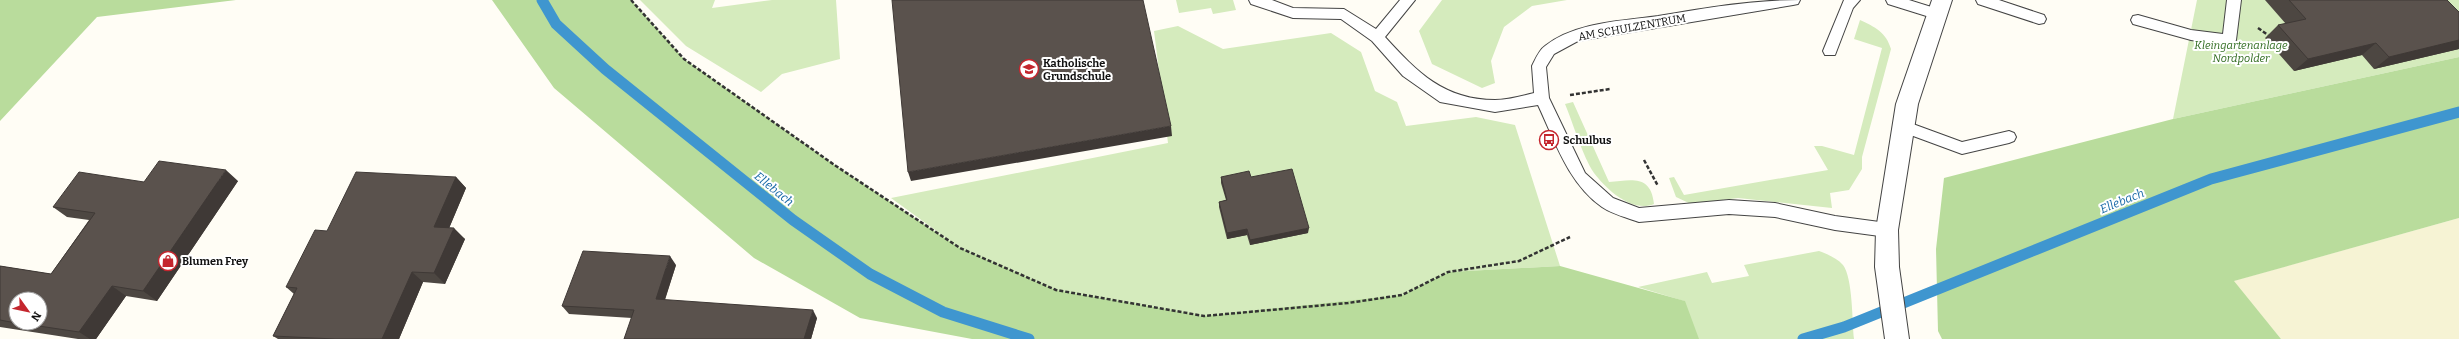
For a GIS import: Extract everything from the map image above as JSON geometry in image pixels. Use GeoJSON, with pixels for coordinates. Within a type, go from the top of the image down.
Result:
{"type":"FeatureCollection","features":[{"type":"Feature","properties":{"kind":"street"},"geometry":{"type":"LineString","coordinates":[[1896,335],[1888,267],[1887,230],[1902,126],[1918,67],[1939,7]]}},
{"type":"Feature","properties":{"kind":"lane"},"geometry":{"type":"LineString","coordinates":[[1256,0],[1293,13],[1344,14],[1377,37],[1408,72],[1445,98],[1495,106],[1542,98]]}},
{"type":"Feature","properties":{"kind":"lane"},"geometry":{"type":"LineString","coordinates":[[1377,37],[1408,0]]}},
{"type":"Feature","properties":{"kind":"lane","name":"AM SCHULZENTRUM"},"geometry":{"type":"LineString","coordinates":[[1793,0],[1613,28],[1575,36],[1548,50],[1540,66],[1542,98],[1580,177],[1608,203],[1639,215],[1729,207],[1775,210],[1835,223],[1887,230]]}},
{"type":"Feature","properties":{"kind":"lane"},"geometry":{"type":"LineString","coordinates":[[1830,51],[1847,5],[1854,0]]}},
{"type":"Feature","properties":{"kind":"lane"},"geometry":{"type":"LineString","coordinates":[[1893,0],[1939,7]]}},
{"type":"Feature","properties":{"kind":"lane"},"geometry":{"type":"LineString","coordinates":[[1983,0],[2038,19]]}},
{"type":"Feature","properties":{"kind":"lane"},"geometry":{"type":"LineString","coordinates":[[2138,20],[2191,35],[2229,40],[2234,0]]}},
{"type":"Feature","properties":{"kind":"lane"},"geometry":{"type":"LineString","coordinates":[[1902,126],[1962,148],[2009,137]]}},
{"type":"Feature","properties":{"kind":"path"},"geometry":{"type":"LineString","coordinates":[[630,0],[684,58],[836,166],[960,248],[1056,290],[1204,316],[1348,303],[1402,295],[1448,272],[1519,261],[1570,237]]}},
{"type":"Feature","properties":{"kind":"path"},"geometry":{"type":"LineString","coordinates":[[1542,98],[1610,88]]}},
{"type":"Feature","properties":{"kind":"shaded area"},"geometry":{"type":"Polygon","coordinates":[[[2459,218],[2459,339],[2281,339],[2233,281],[2459,218]]]}},
{"type":"Feature","properties":{"kind":"green space"},"geometry":{"type":"Polygon","coordinates":[[[0,0],[236,0],[97,17],[0,121],[0,0]]]}},
{"type":"Feature","properties":{"kind":"green space"},"geometry":{"type":"Polygon","coordinates":[[[492,0],[631,0],[684,59],[836,166],[960,248],[1056,290],[1204,316],[1402,295],[1448,272],[1560,266],[1685,301],[1699,339],[972,339],[860,318],[754,258],[554,88],[492,0]]]}},
{"type":"Feature","properties":{"kind":"green space"},"geometry":{"type":"Polygon","coordinates":[[[640,0],[715,0],[712,8],[772,0],[836,0],[840,59],[782,74],[761,92],[686,46],[640,0]]]}},
{"type":"Feature","properties":{"kind":"green space"},"geometry":{"type":"Polygon","coordinates":[[[1176,0],[1233,0],[1236,10],[1213,14],[1211,8],[1179,13],[1176,0]]]}},
{"type":"Feature","properties":{"kind":"green space"},"geometry":{"type":"Polygon","coordinates":[[[1442,0],[1567,0],[1532,6],[1504,27],[1491,61],[1495,83],[1482,88],[1432,64],[1419,31],[1442,0]]]}},
{"type":"Feature","properties":{"kind":"green space","name":"Kleingartenanlage Nordpolder"},"geometry":{"type":"Polygon","coordinates":[[[2197,0],[2459,0],[2459,57],[2173,119],[2197,0]]]}},
{"type":"Feature","properties":{"kind":"green space"},"geometry":{"type":"Polygon","coordinates":[[[1860,20],[1883,34],[1891,49],[1862,157],[1862,169],[1849,190],[1830,193],[1832,208],[1738,198],[1691,204],[1676,197],[1669,178],[1674,177],[1684,195],[1828,170],[1814,146],[1822,146],[1854,155],[1882,48],[1854,39],[1860,20]]]}},
{"type":"Feature","properties":{"kind":"green space"},"geometry":{"type":"Polygon","coordinates":[[[1178,26],[1223,49],[1331,33],[1361,52],[1375,91],[1397,102],[1406,126],[1476,117],[1515,125],[1560,266],[1448,272],[1402,295],[1348,303],[1204,316],[1056,290],[960,248],[891,198],[1168,143],[1154,31],[1178,26]]]}},
{"type":"Feature","properties":{"kind":"green space"},"geometry":{"type":"Polygon","coordinates":[[[2459,57],[2459,218],[2234,281],[2281,339],[1942,339],[1938,331],[1936,249],[1944,178],[2173,119],[2459,57]]]}},
{"type":"Feature","properties":{"kind":"green space"},"geometry":{"type":"Polygon","coordinates":[[[1573,102],[1609,182],[1632,180],[1644,183],[1652,194],[1654,204],[1646,206],[1629,203],[1613,193],[1599,180],[1582,149],[1565,104],[1573,102]]]}},
{"type":"Feature","properties":{"kind":"green space"},"geometry":{"type":"Polygon","coordinates":[[[1819,251],[1838,260],[1846,271],[1852,300],[1854,339],[1698,339],[1684,301],[1638,287],[1707,272],[1712,283],[1749,276],[1744,265],[1819,251]]]}},
{"type":"Feature","properties":{"kind":"building","name":"Katholische Grundschule"},"geometry":{"type":"Polygon","coordinates":[[[892,0],[1143,0],[1171,126],[908,172],[892,0]]]}},
{"type":"Feature","properties":{"kind":"building"},"geometry":{"type":"Polygon","coordinates":[[[2289,0],[2447,0],[2459,12],[2459,40],[2389,57],[2376,43],[2308,59],[2278,25],[2306,19],[2289,0]]]}},
{"type":"Feature","properties":{"kind":"building"},"geometry":{"type":"Polygon","coordinates":[[[159,161],[226,170],[143,291],[112,286],[79,332],[48,327],[48,291],[8,291],[8,322],[0,320],[0,266],[51,274],[95,213],[53,207],[79,172],[144,182],[159,161]]]}},
{"type":"Feature","properties":{"kind":"building"},"geometry":{"type":"Polygon","coordinates":[[[1292,169],[1309,228],[1250,240],[1247,229],[1227,233],[1219,202],[1227,200],[1221,177],[1249,171],[1251,177],[1292,169]]]}},
{"type":"Feature","properties":{"kind":"building"},"geometry":{"type":"Polygon","coordinates":[[[356,172],[456,177],[434,227],[454,228],[434,273],[412,272],[382,339],[335,339],[273,336],[297,288],[286,287],[315,230],[327,231],[356,172]]]}},
{"type":"Feature","properties":{"kind":"building"},"geometry":{"type":"Polygon","coordinates":[[[583,251],[670,256],[656,299],[813,310],[804,339],[624,339],[634,310],[562,306],[583,251]]]}},
{"type":"Feature","properties":{"kind":"waterway","name":"Ellebach"},"geometry":{"type":"LineString","coordinates":[[542,0],[556,24],[605,69],[793,220],[870,274],[943,312],[1029,339]]}},
{"type":"Feature","properties":{"kind":"waterway","name":"Ellebach"},"geometry":{"type":"LineString","coordinates":[[1803,339],[1844,327],[2211,179],[2459,112]]}},
{"type":"Feature","properties":{"kind":"place","name":"Katholische Grundschule"},"geometry":{"type":"Point","coordinates":[1029,69]}},
{"type":"Feature","properties":{"kind":"place","name":"Schulbus"},"geometry":{"type":"Point","coordinates":[1549,140]}},
{"type":"Feature","properties":{"kind":"place","name":"Blumen Frey"},"geometry":{"type":"Point","coordinates":[168,261]}}]}
